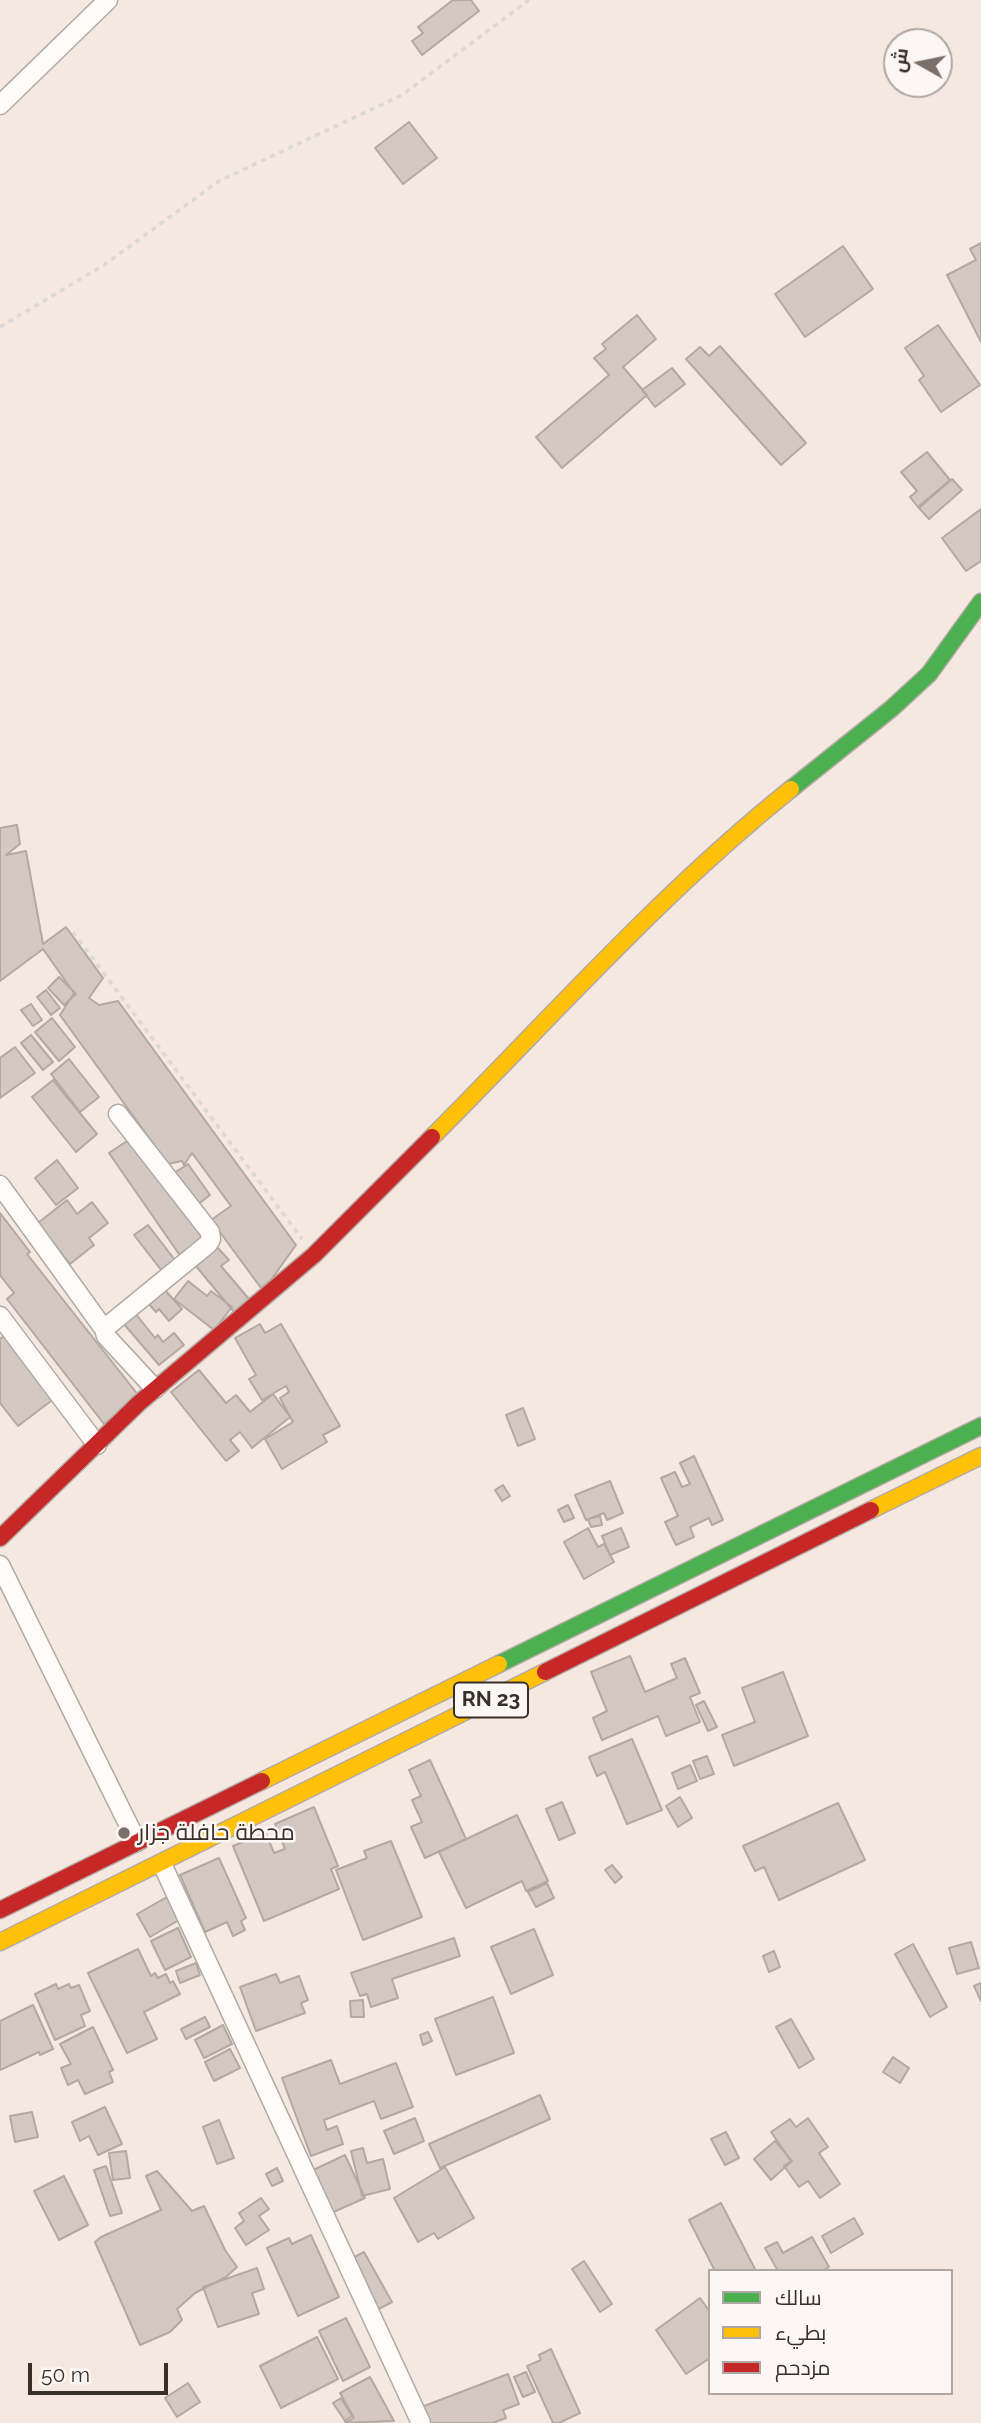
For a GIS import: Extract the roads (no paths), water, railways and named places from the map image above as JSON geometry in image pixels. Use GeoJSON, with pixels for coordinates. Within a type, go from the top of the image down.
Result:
{"type":"FeatureCollection","features":[{"type":"Feature","properties":{"kind":"main road"},"geometry":{"type":"LineString","coordinates":[[0,1538],[155,1389],[314,1255],[594,971],[745,827],[891,709],[929,674],[981,601]]}},
{"type":"Feature","properties":{"kind":"main road","name":"RN 23"},"geometry":{"type":"LineString","coordinates":[[0,1910],[981,1426]]}},
{"type":"Feature","properties":{"kind":"main road","name":"RN 23"},"geometry":{"type":"LineString","coordinates":[[0,1942],[981,1456]]}},
{"type":"Feature","properties":{"kind":"street"},"geometry":{"type":"LineString","coordinates":[[0,106],[108,0]]}},
{"type":"Feature","properties":{"kind":"street"},"geometry":{"type":"LineString","coordinates":[[104,1329],[211,1239],[210,1232],[118,1114]]}},
{"type":"Feature","properties":{"kind":"street"},"geometry":{"type":"LineString","coordinates":[[0,1185],[104,1329],[106,1336],[155,1389]]}},
{"type":"Feature","properties":{"kind":"street"},"geometry":{"type":"LineString","coordinates":[[0,1316],[97,1445]]}},
{"type":"Feature","properties":{"kind":"street"},"geometry":{"type":"LineString","coordinates":[[0,1565],[137,1842]]}},
{"type":"Feature","properties":{"kind":"street"},"geometry":{"type":"LineString","coordinates":[[162,1864],[421,2423]]}},
{"type":"Feature","properties":{"kind":"place","name":"محطة حافلة جزار"},"geometry":{"type":"Point","coordinates":[124,1833]}}]}
